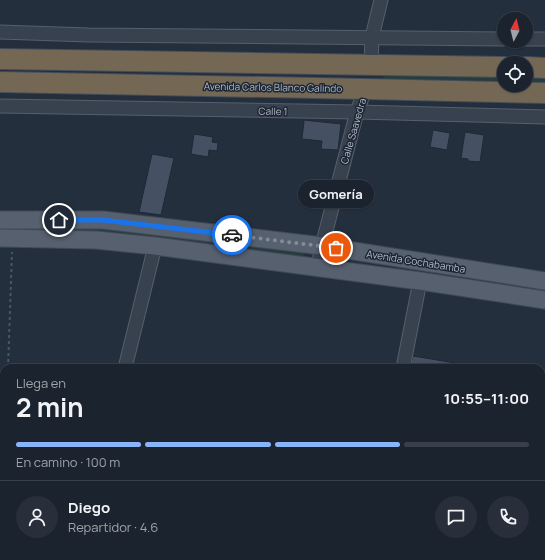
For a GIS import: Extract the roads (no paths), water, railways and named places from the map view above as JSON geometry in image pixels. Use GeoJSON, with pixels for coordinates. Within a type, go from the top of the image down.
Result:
{"type":"FeatureCollection","features":[{"type":"Feature","properties":{"kind":"highway"},"geometry":{"type":"LineString","coordinates":[[0,59],[497,67]]}},
{"type":"Feature","properties":{"kind":"highway"},"geometry":{"type":"LineString","coordinates":[[533,67],[545,68]]}},
{"type":"Feature","properties":{"kind":"highway","name":"Avenida Carlos Blanco Galindo"},"geometry":{"type":"LineString","coordinates":[[0,82],[545,93]]}},
{"type":"Feature","properties":{"kind":"main road","name":"Avenida Cochabamba"},"geometry":{"type":"LineString","coordinates":[[0,220],[103,220],[322,246],[545,281]]}},
{"type":"Feature","properties":{"kind":"main road","name":"Avenida Cochabamba"},"geometry":{"type":"LineString","coordinates":[[6,237],[96,240],[156,246],[420,281],[545,300]]}},
{"type":"Feature","properties":{"kind":"main road"},"geometry":{"type":"LineString","coordinates":[[510,294],[512,276]]}},
{"type":"Feature","properties":{"kind":"street"},"geometry":{"type":"LineString","coordinates":[[371,65],[372,37],[381,0]]}},
{"type":"Feature","properties":{"kind":"street"},"geometry":{"type":"LineString","coordinates":[[0,32],[88,36],[497,39]]}},
{"type":"Feature","properties":{"kind":"street"},"geometry":{"type":"LineString","coordinates":[[533,39],[545,39]]}},
{"type":"Feature","properties":{"kind":"street","name":"Calle Saavedra"},"geometry":{"type":"LineString","coordinates":[[318,267],[322,246],[357,112],[365,89]]}},
{"type":"Feature","properties":{"kind":"street","name":"Calle 1"},"geometry":{"type":"LineString","coordinates":[[0,106],[357,112],[545,118]]}},
{"type":"Feature","properties":{"kind":"street"},"geometry":{"type":"LineString","coordinates":[[126,364],[156,246]]}},
{"type":"Feature","properties":{"kind":"street"},"geometry":{"type":"LineString","coordinates":[[404,364],[420,281]]}},
{"type":"Feature","properties":{"kind":"place","name":"Gomería"},"geometry":{"type":"Point","coordinates":[336,248]}}]}
